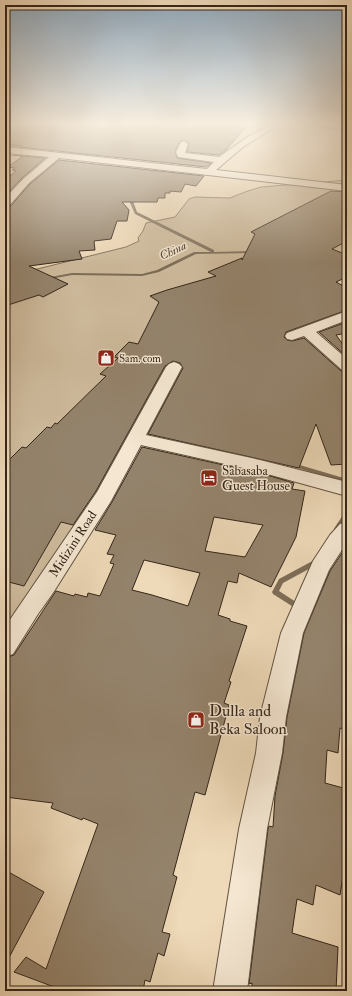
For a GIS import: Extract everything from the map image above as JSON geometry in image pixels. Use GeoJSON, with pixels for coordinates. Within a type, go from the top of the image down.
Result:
{"type":"FeatureCollection","features":[{"type":"Feature","properties":{"kind":"street"},"geometry":{"type":"LineString","coordinates":[[5,204],[26,181],[39,170]]}},
{"type":"Feature","properties":{"kind":"street"},"geometry":{"type":"LineString","coordinates":[[195,170],[347,188]]}},
{"type":"Feature","properties":{"kind":"street"},"geometry":{"type":"LineString","coordinates":[[292,336],[347,315]]}},
{"type":"Feature","properties":{"kind":"street"},"geometry":{"type":"LineString","coordinates":[[306,331],[347,367]]}},
{"type":"Feature","properties":{"kind":"street","name":"Midizini Road"},"geometry":{"type":"LineString","coordinates":[[5,647],[104,496],[174,367]]}},
{"type":"Feature","properties":{"kind":"street"},"geometry":{"type":"LineString","coordinates":[[136,438],[260,466],[347,489]]}},
{"type":"Feature","properties":{"kind":"street"},"geometry":{"type":"LineString","coordinates":[[230,991],[253,829],[267,759],[273,717],[292,633],[320,567],[337,540],[347,529]]}},
{"type":"Feature","properties":{"kind":"shaded area"},"geometry":{"type":"Polygon","coordinates":[[[347,180],[347,265],[183,387],[55,561],[5,634],[5,277],[126,247],[139,241],[138,238],[146,223],[175,217],[189,199],[195,197],[230,198],[261,187],[347,180]]]}},
{"type":"Feature","properties":{"kind":"building"},"geometry":{"type":"Polygon","coordinates":[[[14,170],[31,170],[5,196],[5,180],[16,171],[14,170]]]}},
{"type":"Feature","properties":{"kind":"building"},"geometry":{"type":"Polygon","coordinates":[[[46,170],[154,170],[204,176],[196,186],[185,184],[181,192],[170,191],[170,193],[165,193],[165,198],[158,198],[157,202],[122,202],[129,210],[127,221],[117,221],[111,239],[94,241],[95,250],[79,251],[82,259],[29,266],[68,284],[43,297],[39,295],[5,306],[5,208],[10,207],[30,184],[46,170]]]}},
{"type":"Feature","properties":{"kind":"building"},"geometry":{"type":"Polygon","coordinates":[[[331,191],[347,192],[347,241],[332,249],[347,255],[347,277],[336,282],[347,288],[347,310],[286,332],[284,337],[287,340],[292,341],[304,338],[341,371],[347,373],[347,464],[331,465],[316,424],[299,468],[148,434],[183,368],[180,363],[173,361],[165,366],[96,491],[73,525],[61,522],[24,586],[5,581],[5,464],[22,447],[26,448],[47,427],[51,428],[55,423],[57,424],[106,376],[100,374],[118,358],[114,357],[129,342],[138,344],[159,302],[150,296],[216,276],[208,272],[242,258],[242,260],[255,234],[251,232],[331,191]]]}},
{"type":"Feature","properties":{"kind":"building"},"geometry":{"type":"Polygon","coordinates":[[[347,322],[347,333],[336,335],[347,350],[347,357],[319,332],[347,322]]]}},
{"type":"Feature","properties":{"kind":"building"},"geometry":{"type":"Polygon","coordinates":[[[142,447],[260,473],[294,483],[292,489],[305,491],[296,537],[271,587],[239,573],[237,583],[228,581],[218,615],[230,619],[230,621],[247,626],[229,681],[231,682],[224,703],[229,705],[205,795],[195,792],[173,875],[177,877],[162,932],[170,934],[164,956],[158,953],[150,982],[145,980],[143,991],[65,991],[14,972],[26,957],[46,969],[98,824],[83,818],[82,820],[51,808],[53,803],[5,797],[5,658],[14,655],[56,591],[74,596],[75,594],[87,597],[88,593],[100,596],[114,564],[110,563],[114,555],[107,554],[116,535],[95,530],[142,447]],[[214,517],[205,551],[245,557],[263,525],[214,517]],[[144,560],[132,590],[188,606],[200,573],[144,560]]]}},
{"type":"Feature","properties":{"kind":"building"},"geometry":{"type":"Polygon","coordinates":[[[342,553],[347,555],[347,730],[340,728],[338,753],[327,750],[325,783],[347,789],[347,850],[340,895],[316,885],[313,905],[297,899],[292,933],[338,947],[336,991],[252,991],[252,983],[249,984],[268,829],[269,826],[273,827],[275,796],[283,753],[287,717],[304,633],[330,571],[342,553]]]}},
{"type":"Feature","properties":{"kind":"building"},"geometry":{"type":"Polygon","coordinates":[[[5,870],[44,892],[5,965],[5,870]]]}},
{"type":"Feature","properties":{"kind":"waterway"},"geometry":{"type":"LineString","coordinates":[[129,196],[136,213],[213,251]]}},
{"type":"Feature","properties":{"kind":"waterway","name":"China"},"geometry":{"type":"LineString","coordinates":[[46,279],[72,274],[142,275],[158,271],[195,253],[253,252]]}},
{"type":"Feature","properties":{"kind":"waterway"},"geometry":{"type":"LineString","coordinates":[[293,465],[347,481]]}},
{"type":"Feature","properties":{"kind":"waterway"},"geometry":{"type":"LineString","coordinates":[[258,473],[287,479]]}},
{"type":"Feature","properties":{"kind":"waterway"},"geometry":{"type":"LineString","coordinates":[[337,529],[347,514]]}},
{"type":"Feature","properties":{"kind":"waterway"},"geometry":{"type":"LineString","coordinates":[[297,606],[275,592],[281,581],[318,561]]}},
{"type":"Feature","properties":{"kind":"place","name":"Sam. com"},"geometry":{"type":"Point","coordinates":[106,358]}},
{"type":"Feature","properties":{"kind":"place","name":"Sabasaba Guest House"},"geometry":{"type":"Point","coordinates":[209,478]}},
{"type":"Feature","properties":{"kind":"place","name":"Dulla and Beka Saloon"},"geometry":{"type":"Point","coordinates":[196,720]}}]}
